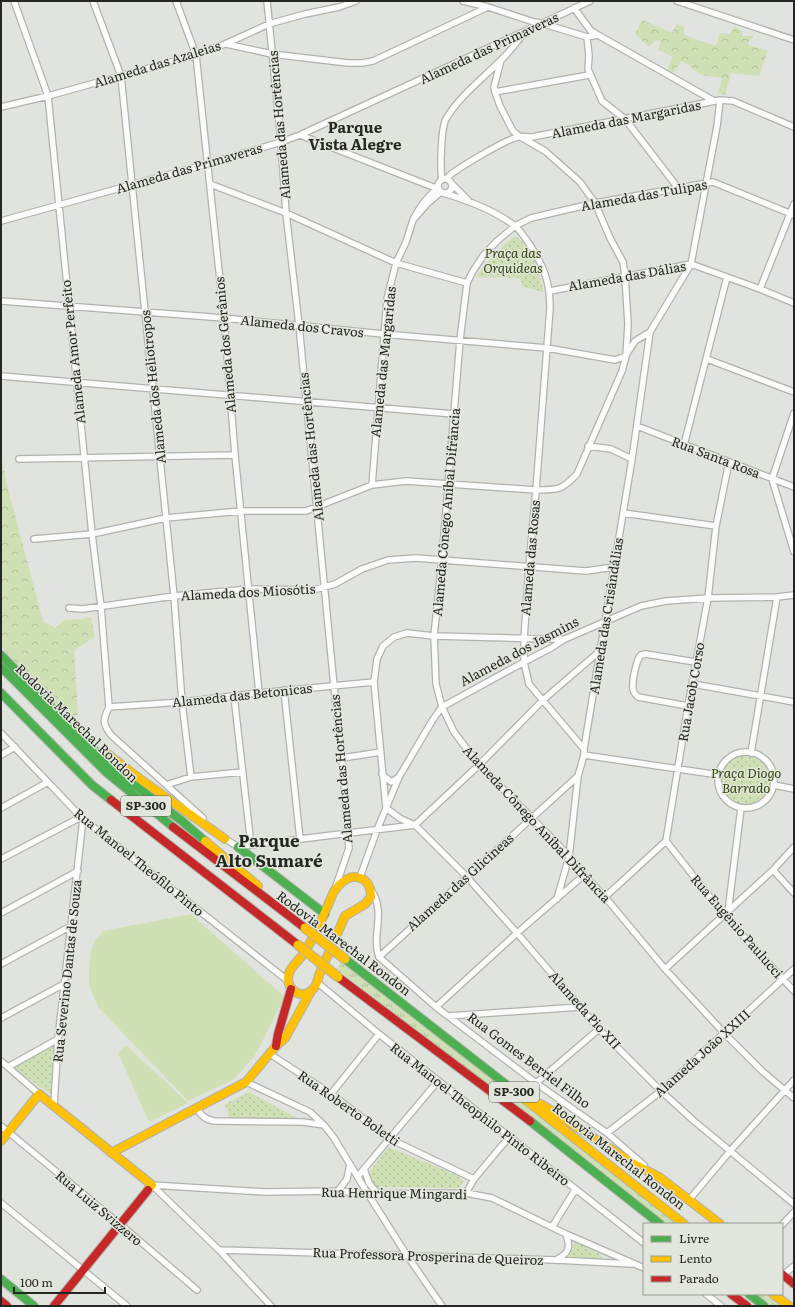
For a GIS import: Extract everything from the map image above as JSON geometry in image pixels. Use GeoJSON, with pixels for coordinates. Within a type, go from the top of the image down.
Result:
{"type":"FeatureCollection","features":[{"type":"Feature","properties":{"kind":"main road"},"geometry":{"type":"LineString","coordinates":[[1,655],[116,771],[182,821],[244,873],[288,916]]}},
{"type":"Feature","properties":{"kind":"main road","name":"Rodovia Marechal Rondon"},"geometry":{"type":"LineString","coordinates":[[1,667],[107,773],[170,825],[345,959],[683,1223]]}},
{"type":"Feature","properties":{"kind":"main road","name":"SP-300"},"geometry":{"type":"LineString","coordinates":[[1,693],[92,785],[338,977],[538,1128],[659,1223]]}},
{"type":"Feature","properties":{"kind":"main road"},"geometry":{"type":"LineString","coordinates":[[64,720],[140,780],[225,839]]}},
{"type":"Feature","properties":{"kind":"main road"},"geometry":{"type":"LineString","coordinates":[[238,848],[324,914]]}},
{"type":"Feature","properties":{"kind":"main road"},"geometry":{"type":"LineString","coordinates":[[111,1153],[246,1082],[276,1046],[285,1038],[310,992],[318,983],[319,975],[345,916],[353,910],[367,904],[370,896],[370,889],[367,882],[360,877],[352,876],[347,878],[342,881],[334,891],[302,957],[290,970],[287,980],[291,989],[300,994],[310,992]]}},
{"type":"Feature","properties":{"kind":"main road"},"geometry":{"type":"LineString","coordinates":[[276,1046],[291,989]]}},
{"type":"Feature","properties":{"kind":"main road"},"geometry":{"type":"LineString","coordinates":[[1,1141],[5,1129],[39,1094],[152,1185],[54,1306]]}},
{"type":"Feature","properties":{"kind":"main road"},"geometry":{"type":"LineString","coordinates":[[521,1097],[533,1099],[634,1164],[659,1177]]}},
{"type":"Feature","properties":{"kind":"main road"},"geometry":{"type":"LineString","coordinates":[[124,1162],[126,1145]]}},
{"type":"Feature","properties":{"kind":"main road","name":"Rua Gomes Berriel Filho"},"geometry":{"type":"LineString","coordinates":[[659,1177],[719,1223]]}},
{"type":"Feature","properties":{"kind":"main road"},"geometry":{"type":"LineString","coordinates":[[619,1192],[651,1223]]}},
{"type":"Feature","properties":{"kind":"main road"},"geometry":{"type":"LineString","coordinates":[[783,1275],[794,1284]]}},
{"type":"Feature","properties":{"kind":"main road"},"geometry":{"type":"LineString","coordinates":[[1,1279],[34,1306]]}},
{"type":"Feature","properties":{"kind":"main road"},"geometry":{"type":"LineString","coordinates":[[732,1295],[746,1306]]}},
{"type":"Feature","properties":{"kind":"main road"},"geometry":{"type":"LineString","coordinates":[[750,1295],[764,1306]]}},
{"type":"Feature","properties":{"kind":"main road"},"geometry":{"type":"LineString","coordinates":[[774,1295],[789,1306]]}},
{"type":"Feature","properties":{"kind":"main road"},"geometry":{"type":"LineString","coordinates":[[1,1301],[7,1306]]}},
{"type":"Feature","properties":{"kind":"street","name":"Alameda Amor Perfeito"},"geometry":{"type":"LineString","coordinates":[[14,1],[48,96],[109,707]]}},
{"type":"Feature","properties":{"kind":"street","name":"Alameda dos Heliotropos"},"geometry":{"type":"LineString","coordinates":[[93,1],[121,76],[154,390],[174,596],[182,702],[191,777]]}},
{"type":"Feature","properties":{"kind":"street","name":"Alameda dos Gerânios"},"geometry":{"type":"LineString","coordinates":[[176,1],[196,55],[224,318],[235,455],[259,692]]}},
{"type":"Feature","properties":{"kind":"street","name":"Alameda das Hortências"},"geometry":{"type":"LineString","coordinates":[[267,1],[281,142],[286,213],[299,325],[342,758],[348,834],[348,854],[334,891]]}},
{"type":"Feature","properties":{"kind":"street","name":"Alameda das Azaleias"},"geometry":{"type":"LineString","coordinates":[[1,107],[48,96],[196,55],[270,24],[339,4],[356,1]]}},
{"type":"Feature","properties":{"kind":"street"},"geometry":{"type":"LineString","coordinates":[[463,1],[488,7],[587,37],[598,35]]}},
{"type":"Feature","properties":{"kind":"street","name":"Alameda das Primaveras"},"geometry":{"type":"LineString","coordinates":[[1,221],[207,164],[300,135],[590,1]]}},
{"type":"Feature","properties":{"kind":"street"},"geometry":{"type":"LineString","coordinates":[[677,1],[794,40]]}},
{"type":"Feature","properties":{"kind":"street"},"geometry":{"type":"LineString","coordinates":[[225,44],[272,54],[348,63],[362,63],[373,61],[488,7]]}},
{"type":"Feature","properties":{"kind":"street"},"geometry":{"type":"LineString","coordinates":[[547,348],[615,360],[626,356],[636,341],[650,332],[691,264],[717,126],[717,101],[591,31],[574,8]]}},
{"type":"Feature","properties":{"kind":"street"},"geometry":{"type":"LineString","coordinates":[[470,201],[441,173],[442,140],[446,120],[458,103],[503,58],[526,31]]}},
{"type":"Feature","properties":{"kind":"street"},"geometry":{"type":"LineString","coordinates":[[587,37],[589,75],[602,101],[625,119],[678,188]]}},
{"type":"Feature","properties":{"kind":"street"},"geometry":{"type":"LineString","coordinates":[[495,90],[503,58],[508,49],[506,45],[500,42]]}},
{"type":"Feature","properties":{"kind":"street"},"geometry":{"type":"LineString","coordinates":[[495,90],[589,75]]}},
{"type":"Feature","properties":{"kind":"street"},"geometry":{"type":"LineString","coordinates":[[34,539],[92,534],[166,518],[241,511],[306,511],[317,508],[372,485],[406,481],[536,490],[554,490],[567,485],[577,474],[622,371],[626,356],[628,324],[626,276],[623,262],[595,203],[580,182],[545,151],[513,131],[500,106],[492,81],[487,79],[479,81]]}},
{"type":"Feature","properties":{"kind":"street","name":"Alameda das Margaridas"},"geometry":{"type":"LineString","coordinates":[[440,190],[438,184],[447,180],[450,174],[501,144],[519,136],[532,137],[717,101],[733,101],[794,127]]}},
{"type":"Feature","properties":{"kind":"street"},"geometry":{"type":"LineString","coordinates":[[300,135],[432,188],[470,201]]}},
{"type":"Feature","properties":{"kind":"street","name":"Alameda das Margaridas"},"geometry":{"type":"LineString","coordinates":[[372,485],[387,299],[396,263],[418,210],[429,196],[440,190],[449,191],[452,188],[447,180]]}},
{"type":"Feature","properties":{"kind":"street","name":"Alameda das Tulipas"},"geometry":{"type":"LineString","coordinates":[[467,283],[472,271],[483,256],[514,226],[531,218],[595,203],[713,182],[792,214]]}},
{"type":"Feature","properties":{"kind":"street"},"geometry":{"type":"LineString","coordinates":[[210,184],[286,213],[396,263],[467,283]]}},
{"type":"Feature","properties":{"kind":"street","name":"Alameda das Rosas"},"geometry":{"type":"LineString","coordinates":[[470,201],[496,214],[514,226],[523,235],[538,257],[546,274],[550,291],[547,348],[529,566],[524,662],[529,684],[544,700],[584,752]]}},
{"type":"Feature","properties":{"kind":"street"},"geometry":{"type":"LineString","coordinates":[[760,289],[792,214],[794,204]]}},
{"type":"Feature","properties":{"kind":"street","name":"Alameda das Dálias"},"geometry":{"type":"LineString","coordinates":[[550,291],[691,264],[794,303]]}},
{"type":"Feature","properties":{"kind":"street"},"geometry":{"type":"LineString","coordinates":[[684,445],[727,277]]}},
{"type":"Feature","properties":{"kind":"street","name":"Alameda Cônego Aníbal Difrância"},"geometry":{"type":"LineString","coordinates":[[467,283],[460,340],[442,559],[434,636],[436,684],[442,707],[454,732],[479,765],[532,818],[605,896],[665,969],[724,1033],[762,1071],[794,1098]]}},
{"type":"Feature","properties":{"kind":"street","name":"Alameda dos Cravos"},"geometry":{"type":"LineString","coordinates":[[1,301],[224,318],[547,348]]}},
{"type":"Feature","properties":{"kind":"street","name":"Alameda das Crisândálias"},"geometry":{"type":"LineString","coordinates":[[557,899],[569,857],[578,776],[584,752],[606,621],[632,459],[650,332]]}},
{"type":"Feature","properties":{"kind":"street"},"geometry":{"type":"LineString","coordinates":[[707,359],[794,392]]}},
{"type":"Feature","properties":{"kind":"street"},"geometry":{"type":"LineString","coordinates":[[1,376],[378,409],[454,414]]}},
{"type":"Feature","properties":{"kind":"street"},"geometry":{"type":"LineString","coordinates":[[794,413],[772,479],[794,552]]}},
{"type":"Feature","properties":{"kind":"street","name":"Rua Santa Rosa"},"geometry":{"type":"LineString","coordinates":[[637,426],[794,487]]}},
{"type":"Feature","properties":{"kind":"street"},"geometry":{"type":"LineString","coordinates":[[588,446],[611,449],[632,459]]}},
{"type":"Feature","properties":{"kind":"street"},"geometry":{"type":"LineString","coordinates":[[19,459],[235,455]]}},
{"type":"Feature","properties":{"kind":"street","name":"Rua Jacob Corso"},"geometry":{"type":"LineString","coordinates":[[666,841],[693,684],[695,662],[708,598],[716,526],[729,462]]}},
{"type":"Feature","properties":{"kind":"street"},"geometry":{"type":"LineString","coordinates":[[623,513],[716,526]]}},
{"type":"Feature","properties":{"kind":"street","name":"Alameda dos Miosótis"},"geometry":{"type":"LineString","coordinates":[[69,608],[84,610],[174,596],[249,589],[314,590],[335,584],[362,569],[388,560],[416,558],[442,559],[586,571],[614,568]]}},
{"type":"Feature","properties":{"kind":"street","name":"Alameda dos Jasmins"},"geometry":{"type":"LineString","coordinates":[[360,877],[377,830],[399,777],[442,707],[565,639],[641,606],[666,601],[708,598],[777,597],[794,595]]}},
{"type":"Feature","properties":{"kind":"street"},"geometry":{"type":"LineString","coordinates":[[751,753],[777,597]]}},
{"type":"Feature","properties":{"kind":"street"},"geometry":{"type":"LineString","coordinates":[[386,808],[374,682],[378,658],[383,646],[394,637],[407,633],[434,636],[565,639]]}},
{"type":"Feature","properties":{"kind":"street"},"geometry":{"type":"LineString","coordinates":[[548,639],[551,648]]}},
{"type":"Feature","properties":{"kind":"street"},"geometry":{"type":"LineString","coordinates":[[109,707],[104,719],[105,727],[111,735],[225,839],[238,848],[250,845],[415,825],[479,765],[544,700],[601,650]]}},
{"type":"Feature","properties":{"kind":"street"},"geometry":{"type":"LineString","coordinates":[[688,706],[638,697],[634,694],[633,688],[638,659],[641,655],[646,654],[695,662]]}},
{"type":"Feature","properties":{"kind":"street","name":"Alameda das Betonicas"},"geometry":{"type":"LineString","coordinates":[[109,707],[182,702],[259,692],[374,682]]}},
{"type":"Feature","properties":{"kind":"street"},"geometry":{"type":"LineString","coordinates":[[693,684],[794,702]]}},
{"type":"Feature","properties":{"kind":"street"},"geometry":{"type":"LineString","coordinates":[[284,690],[300,839]]}},
{"type":"Feature","properties":{"kind":"street"},"geometry":{"type":"LineString","coordinates":[[234,696],[250,845]]}},
{"type":"Feature","properties":{"kind":"street","name":"Rua Manoel Theófilo Pinto"},"geometry":{"type":"LineString","coordinates":[[1,733],[92,827],[287,980]]}},
{"type":"Feature","properties":{"kind":"street"},"geometry":{"type":"LineString","coordinates":[[1,755],[15,747]]}},
{"type":"Feature","properties":{"kind":"street"},"geometry":{"type":"LineString","coordinates":[[342,758],[381,752]]}},
{"type":"Feature","properties":{"kind":"street"},"geometry":{"type":"LineString","coordinates":[[584,752],[719,775]]}},
{"type":"Feature","properties":{"kind":"street"},"geometry":{"type":"LineString","coordinates":[[751,753],[763,758],[771,768],[774,776],[774,785],[768,797],[758,805],[750,808],[741,808],[729,802],[721,792],[718,784],[719,775],[727,760],[738,754],[751,753]]}},
{"type":"Feature","properties":{"kind":"street"},"geometry":{"type":"LineString","coordinates":[[166,785],[191,777],[243,772]]}},
{"type":"Feature","properties":{"kind":"street"},"geometry":{"type":"LineString","coordinates":[[382,774],[391,782],[399,777]]}},
{"type":"Feature","properties":{"kind":"street","name":"Alameda das Glicineas"},"geometry":{"type":"LineString","coordinates":[[379,957],[466,876],[578,776]]}},
{"type":"Feature","properties":{"kind":"street"},"geometry":{"type":"LineString","coordinates":[[1,808],[48,782]]}},
{"type":"Feature","properties":{"kind":"street"},"geometry":{"type":"LineString","coordinates":[[774,785],[794,789]]}},
{"type":"Feature","properties":{"kind":"street","name":"Alameda Pio XII"},"geometry":{"type":"LineString","coordinates":[[386,808],[401,819],[415,825],[466,876],[518,933],[599,1029],[662,1091],[694,1121],[794,1204]]}},
{"type":"Feature","properties":{"kind":"street"},"geometry":{"type":"LineString","coordinates":[[726,913],[741,808]]}},
{"type":"Feature","properties":{"kind":"street"},"geometry":{"type":"LineString","coordinates":[[1,859],[82,818]]}},
{"type":"Feature","properties":{"kind":"street","name":"Rua Severino Dantas de Souza"},"geometry":{"type":"LineString","coordinates":[[54,1105],[58,1040],[78,871],[82,818]]}},
{"type":"Feature","properties":{"kind":"street"},"geometry":{"type":"LineString","coordinates":[[81,836],[87,829],[92,827]]}},
{"type":"Feature","properties":{"kind":"street"},"geometry":{"type":"LineString","coordinates":[[605,896],[666,841]]}},
{"type":"Feature","properties":{"kind":"street","name":"Rua Eugênio Paulucci"},"geometry":{"type":"LineString","coordinates":[[666,841],[794,991]]}},
{"type":"Feature","properties":{"kind":"street"},"geometry":{"type":"LineString","coordinates":[[665,969],[773,870],[794,847]]}},
{"type":"Feature","properties":{"kind":"street"},"geometry":{"type":"LineString","coordinates":[[773,870],[794,893]]}},
{"type":"Feature","properties":{"kind":"street"},"geometry":{"type":"LineString","coordinates":[[1,913],[78,871]]}},
{"type":"Feature","properties":{"kind":"street"},"geometry":{"type":"LineString","coordinates":[[436,1007],[584,875]]}},
{"type":"Feature","properties":{"kind":"street"},"geometry":{"type":"LineString","coordinates":[[370,889],[378,904],[377,952],[379,957]]}},
{"type":"Feature","properties":{"kind":"street"},"geometry":{"type":"LineString","coordinates":[[1,964],[71,926]]}},
{"type":"Feature","properties":{"kind":"street","name":"Rua Gomes Berriel Filho"},"geometry":{"type":"LineString","coordinates":[[379,957],[436,1007],[536,1083],[607,1133],[659,1177]]}},
{"type":"Feature","properties":{"kind":"street","name":"Alameda João XXIII"},"geometry":{"type":"LineString","coordinates":[[607,1133],[662,1091],[794,969]]}},
{"type":"Feature","properties":{"kind":"street","name":"Rua Manoel Theophilo Pinto Ribeiro"},"geometry":{"type":"LineString","coordinates":[[318,983],[379,1034],[643,1242]]}},
{"type":"Feature","properties":{"kind":"street"},"geometry":{"type":"LineString","coordinates":[[1,1018],[64,984]]}},
{"type":"Feature","properties":{"kind":"street"},"geometry":{"type":"LineString","coordinates":[[448,1016],[580,1007]]}},
{"type":"Feature","properties":{"kind":"street"},"geometry":{"type":"LineString","coordinates":[[536,1083],[599,1029]]}},
{"type":"Feature","properties":{"kind":"street"},"geometry":{"type":"LineString","coordinates":[[330,1094],[379,1034]]}},
{"type":"Feature","properties":{"kind":"street"},"geometry":{"type":"LineString","coordinates":[[8,1067],[58,1040]]}},
{"type":"Feature","properties":{"kind":"street","name":"Rua Roberto Boletti"},"geometry":{"type":"LineString","coordinates":[[270,1054],[330,1094],[390,1139],[474,1179]]}},
{"type":"Feature","properties":{"kind":"street"},"geometry":{"type":"LineString","coordinates":[[1,1061],[39,1094]]}},
{"type":"Feature","properties":{"kind":"street"},"geometry":{"type":"LineString","coordinates":[[690,1200],[730,1150],[794,1080]]}},
{"type":"Feature","properties":{"kind":"street"},"geometry":{"type":"LineString","coordinates":[[358,1176],[438,1081]]}},
{"type":"Feature","properties":{"kind":"street"},"geometry":{"type":"LineString","coordinates":[[246,1082],[310,1112],[324,1125],[334,1138],[406,1254],[442,1306]]}},
{"type":"Feature","properties":{"kind":"street"},"geometry":{"type":"LineString","coordinates":[[197,1108],[205,1119],[214,1121],[303,1122],[324,1125]]}},
{"type":"Feature","properties":{"kind":"street"},"geometry":{"type":"LineString","coordinates":[[303,1122],[309,1116],[310,1112]]}},
{"type":"Feature","properties":{"kind":"street","name":"Rua Luiz Svizzero"},"geometry":{"type":"LineString","coordinates":[[5,1129],[197,1290]]}},
{"type":"Feature","properties":{"kind":"street"},"geometry":{"type":"LineString","coordinates":[[466,1193],[474,1179],[509,1137]]}},
{"type":"Feature","properties":{"kind":"street"},"geometry":{"type":"LineString","coordinates":[[338,1191],[347,1179],[350,1164]]}},
{"type":"Feature","properties":{"kind":"street"},"geometry":{"type":"LineString","coordinates":[[364,1169],[369,1183],[378,1194]]}},
{"type":"Feature","properties":{"kind":"street"},"geometry":{"type":"LineString","coordinates":[[152,1185],[219,1250],[271,1306]]}},
{"type":"Feature","properties":{"kind":"street","name":"Rua Henrique Mingardi"},"geometry":{"type":"LineString","coordinates":[[152,1185],[265,1192],[338,1191],[368,1194],[466,1193],[492,1198],[566,1234],[643,1268]]}},
{"type":"Feature","properties":{"kind":"street"},"geometry":{"type":"LineString","coordinates":[[552,1227],[575,1190]]}},
{"type":"Feature","properties":{"kind":"street"},"geometry":{"type":"LineString","coordinates":[[1,1203],[84,1269],[127,1306]]}},
{"type":"Feature","properties":{"kind":"street"},"geometry":{"type":"LineString","coordinates":[[783,1223],[794,1212]]}},
{"type":"Feature","properties":{"kind":"street"},"geometry":{"type":"LineString","coordinates":[[556,1260],[565,1255],[568,1250],[566,1234]]}},
{"type":"Feature","properties":{"kind":"street","name":"Rua Professora Prosperina de Queiroz"},"geometry":{"type":"LineString","coordinates":[[219,1250],[406,1254],[636,1264]]}},
{"type":"Feature","properties":{"kind":"street"},"geometry":{"type":"LineString","coordinates":[[783,1275],[794,1266]]}},
{"type":"Feature","properties":{"kind":"street"},"geometry":{"type":"LineString","coordinates":[[707,1295],[721,1306]]}},
{"type":"Feature","properties":{"kind":"green space"},"geometry":{"type":"Polygon","coordinates":[[[642,20],[672,33],[677,24],[684,27],[684,34],[716,46],[720,33],[731,34],[734,27],[742,30],[742,36],[754,36],[747,44],[768,51],[759,76],[731,73],[725,95],[718,93],[722,78],[702,75],[682,61],[672,74],[667,70],[673,57],[658,50],[661,42],[656,40],[649,47],[635,34],[642,20]]]}},
{"type":"Feature","properties":{"kind":"green space","name":"Praça das Orquideas"},"geometry":{"type":"Polygon","coordinates":[[[515,236],[531,254],[544,292],[523,287],[520,278],[476,277],[494,255],[515,236]]]}},
{"type":"Feature","properties":{"kind":"green space"},"geometry":{"type":"Polygon","coordinates":[[[1,455],[7,485],[43,621],[55,628],[64,620],[91,617],[95,637],[74,650],[78,715],[63,717],[1,646],[1,455]]]}},
{"type":"Feature","properties":{"kind":"green space","name":"Praça Diogo Barrado"},"geometry":{"type":"Polygon","coordinates":[[[741,754],[751,754],[765,761],[772,775],[772,785],[765,799],[751,806],[741,806],[731,802],[724,795],[720,785],[720,775],[724,765],[731,758],[741,754]]]}},
{"type":"Feature","properties":{"kind":"green space"},"geometry":{"type":"Polygon","coordinates":[[[191,914],[285,997],[254,1057],[233,1080],[188,1101],[98,1007],[89,985],[89,968],[91,951],[95,941],[103,931],[191,914]]]}},
{"type":"Feature","properties":{"kind":"green space"},"geometry":{"type":"Polygon","coordinates":[[[342,962],[677,1223],[665,1223],[337,969],[342,962]]]}},
{"type":"Feature","properties":{"kind":"green space"},"geometry":{"type":"Polygon","coordinates":[[[56,1042],[53,1096],[12,1067],[56,1042]]]}},
{"type":"Feature","properties":{"kind":"green space"},"geometry":{"type":"Polygon","coordinates":[[[126,1045],[188,1103],[149,1122],[118,1053],[126,1045]]]}},
{"type":"Feature","properties":{"kind":"green space"},"geometry":{"type":"Polygon","coordinates":[[[249,1092],[302,1121],[230,1120],[225,1104],[249,1092]]]}},
{"type":"Feature","properties":{"kind":"green space"},"geometry":{"type":"Polygon","coordinates":[[[388,1147],[459,1176],[463,1181],[461,1187],[375,1187],[368,1177],[371,1170],[388,1147]]]}},
{"type":"Feature","properties":{"kind":"green space"},"geometry":{"type":"Polygon","coordinates":[[[574,1241],[600,1254],[602,1258],[568,1257],[574,1246],[574,1241]]]}},
{"type":"Feature","properties":{"kind":"green space"},"geometry":{"type":"Polygon","coordinates":[[[756,1295],[768,1295],[782,1306],[770,1306],[756,1295]]]}},
{"type":"Feature","properties":{"kind":"traffic: fast"},"geometry":{"type":"LineString","coordinates":[[1,655],[116,771],[182,821],[205,841]]}},
{"type":"Feature","properties":{"kind":"traffic: fast"},"geometry":{"type":"LineString","coordinates":[[1,667],[107,773],[173,827]]}},
{"type":"Feature","properties":{"kind":"traffic: fast"},"geometry":{"type":"LineString","coordinates":[[1,693],[92,785],[111,800]]}},
{"type":"Feature","properties":{"kind":"traffic: fast"},"geometry":{"type":"LineString","coordinates":[[238,847],[325,914]]}},
{"type":"Feature","properties":{"kind":"traffic: fast"},"geometry":{"type":"LineString","coordinates":[[345,959],[517,1093]]}},
{"type":"Feature","properties":{"kind":"traffic: fast"},"geometry":{"type":"LineString","coordinates":[[530,1121],[659,1223]]}},
{"type":"Feature","properties":{"kind":"traffic: fast"},"geometry":{"type":"LineString","coordinates":[[1,1279],[34,1306]]}},
{"type":"Feature","properties":{"kind":"traffic: fast"},"geometry":{"type":"LineString","coordinates":[[750,1295],[764,1306]]}},
{"type":"Feature","properties":{"kind":"traffic: slow"},"geometry":{"type":"LineString","coordinates":[[105,752],[140,779],[225,839]]}},
{"type":"Feature","properties":{"kind":"traffic: slow"},"geometry":{"type":"LineString","coordinates":[[205,841],[258,886]]}},
{"type":"Feature","properties":{"kind":"traffic: slow"},"geometry":{"type":"LineString","coordinates":[[352,877],[360,878],[366,882],[370,889],[371,897],[365,904],[345,916],[314,987],[305,994],[297,993],[289,983],[288,974],[310,943],[335,890],[339,885],[352,877]]}},
{"type":"Feature","properties":{"kind":"traffic: slow"},"geometry":{"type":"LineString","coordinates":[[305,928],[345,959]]}},
{"type":"Feature","properties":{"kind":"traffic: slow"},"geometry":{"type":"LineString","coordinates":[[298,945],[338,977]]}},
{"type":"Feature","properties":{"kind":"traffic: slow"},"geometry":{"type":"LineString","coordinates":[[111,1153],[246,1082],[276,1046],[285,1038],[310,993]]}},
{"type":"Feature","properties":{"kind":"traffic: slow"},"geometry":{"type":"LineString","coordinates":[[517,1093],[683,1223]]}},
{"type":"Feature","properties":{"kind":"traffic: slow"},"geometry":{"type":"LineString","coordinates":[[1,1141],[39,1094],[152,1185],[148,1190]]}},
{"type":"Feature","properties":{"kind":"traffic: slow"},"geometry":{"type":"LineString","coordinates":[[541,1104],[634,1164],[659,1177],[719,1223]]}},
{"type":"Feature","properties":{"kind":"traffic: slow"},"geometry":{"type":"LineString","coordinates":[[774,1295],[789,1306]]}},
{"type":"Feature","properties":{"kind":"traffic: jam"},"geometry":{"type":"LineString","coordinates":[[111,800],[298,945]]}},
{"type":"Feature","properties":{"kind":"traffic: jam"},"geometry":{"type":"LineString","coordinates":[[173,827],[305,928]]}},
{"type":"Feature","properties":{"kind":"traffic: jam"},"geometry":{"type":"LineString","coordinates":[[338,977],[530,1121]]}},
{"type":"Feature","properties":{"kind":"traffic: jam"},"geometry":{"type":"LineString","coordinates":[[276,1046],[291,989]]}},
{"type":"Feature","properties":{"kind":"traffic: jam"},"geometry":{"type":"LineString","coordinates":[[54,1306],[148,1190]]}},
{"type":"Feature","properties":{"kind":"traffic: jam"},"geometry":{"type":"LineString","coordinates":[[783,1275],[794,1284]]}},
{"type":"Feature","properties":{"kind":"traffic: jam"},"geometry":{"type":"LineString","coordinates":[[732,1295],[747,1306]]}},
{"type":"Feature","properties":{"kind":"traffic: jam"},"geometry":{"type":"LineString","coordinates":[[1,1301],[7,1306]]}},
{"type":"Feature","properties":{"kind":"district","name":"Parque Vista Alegre"},"geometry":{"type":"Point","coordinates":[355,136]}},
{"type":"Feature","properties":{"kind":"district","name":"Parque Alto Sumaré"},"geometry":{"type":"Point","coordinates":[269,851]}}]}
